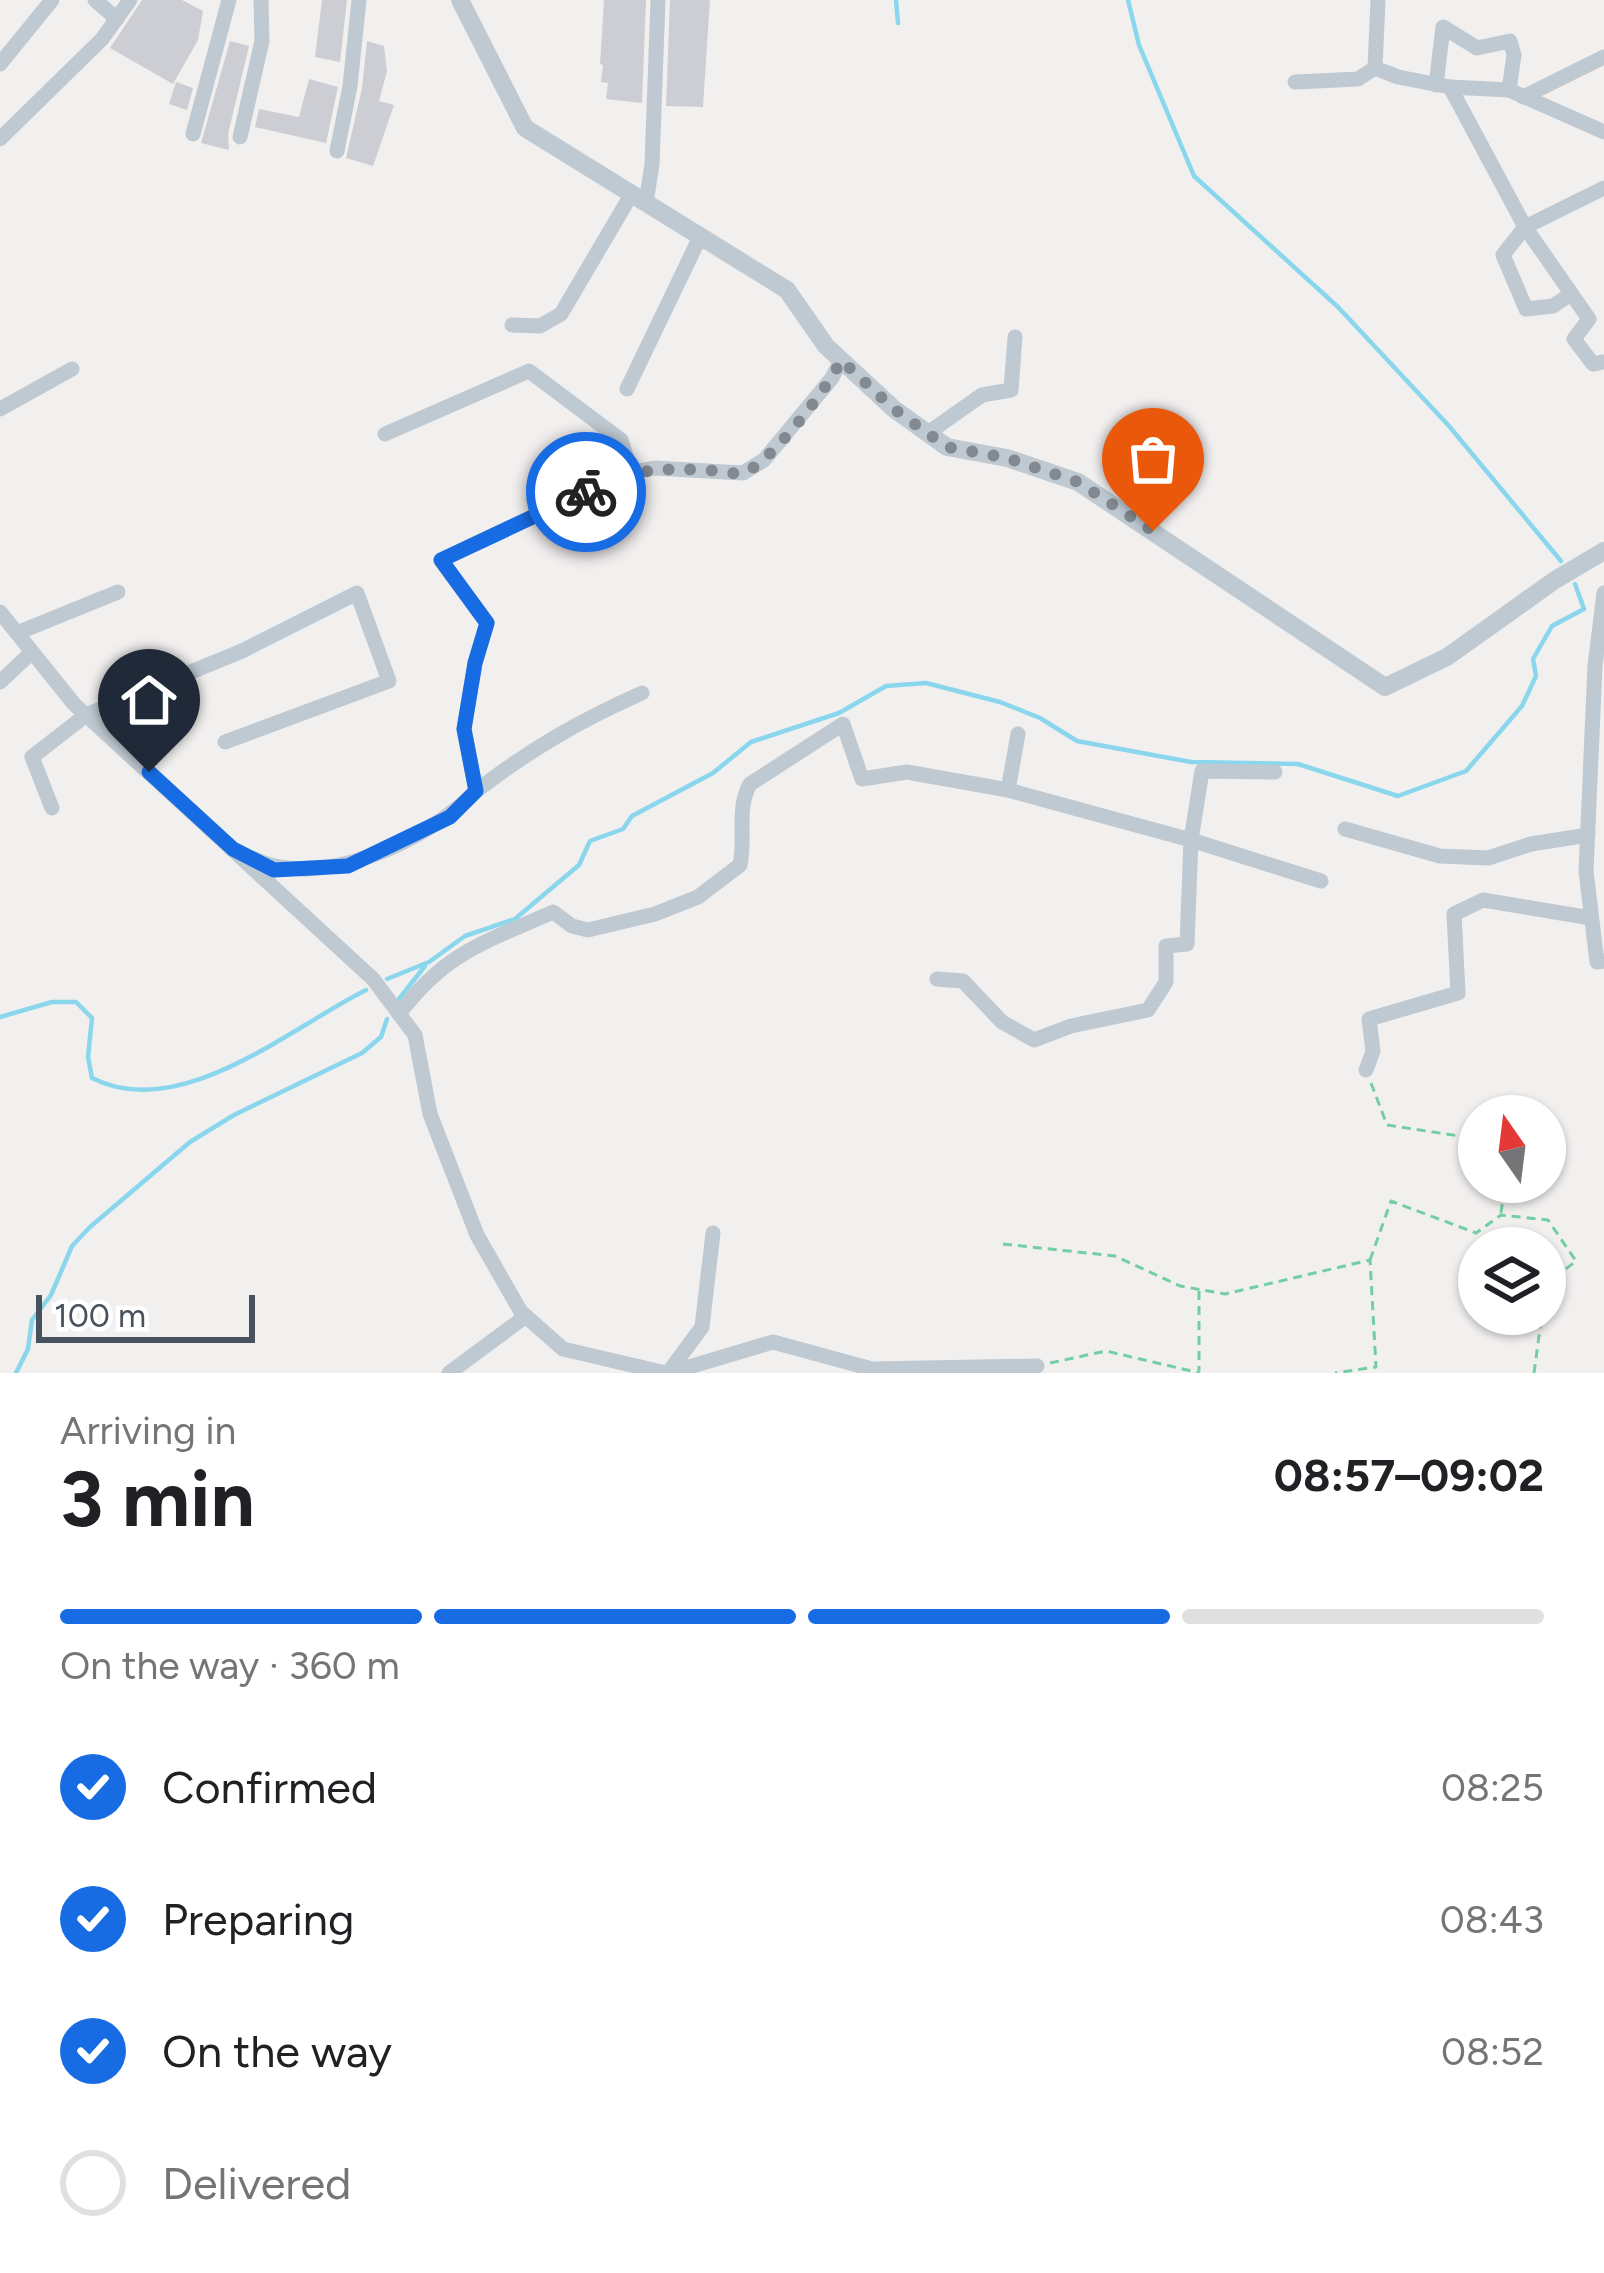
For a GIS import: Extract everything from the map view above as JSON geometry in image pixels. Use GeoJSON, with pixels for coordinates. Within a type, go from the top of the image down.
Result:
{"type":"FeatureCollection","features":[{"type":"Feature","properties":{"kind":"street"},"geometry":{"type":"LineString","coordinates":[[0,64],[52,0]]}},
{"type":"Feature","properties":{"kind":"street"},"geometry":{"type":"LineString","coordinates":[[95,0],[117,19]]}},
{"type":"Feature","properties":{"kind":"street"},"geometry":{"type":"LineString","coordinates":[[0,139],[103,40],[130,0]]}},
{"type":"Feature","properties":{"kind":"street"},"geometry":{"type":"LineString","coordinates":[[193,134],[230,0]]}},
{"type":"Feature","properties":{"kind":"street"},"geometry":{"type":"LineString","coordinates":[[240,136],[262,41],[261,0]]}},
{"type":"Feature","properties":{"kind":"street"},"geometry":{"type":"LineString","coordinates":[[337,151],[359,0]]}},
{"type":"Feature","properties":{"kind":"street"},"geometry":{"type":"LineString","coordinates":[[460,0],[525,128],[787,290],[826,346],[894,409],[947,447],[1007,458],[1078,482],[1385,687],[1447,657],[1604,551]]}},
{"type":"Feature","properties":{"kind":"street"},"geometry":{"type":"LineString","coordinates":[[512,325],[540,326],[561,314],[606,232],[639,199],[652,164],[658,0]]}},
{"type":"Feature","properties":{"kind":"street"},"geometry":{"type":"LineString","coordinates":[[1376,68],[1378,0]]}},
{"type":"Feature","properties":{"kind":"street"},"geometry":{"type":"LineString","coordinates":[[1516,94],[1510,41],[1477,48],[1444,27],[1443,86],[1525,227],[1589,319],[1574,339],[1592,364],[1604,362]]}},
{"type":"Feature","properties":{"kind":"street"},"geometry":{"type":"LineString","coordinates":[[1516,94],[1604,57]]}},
{"type":"Feature","properties":{"kind":"street"},"geometry":{"type":"LineString","coordinates":[[1294,82],[1358,79],[1376,68],[1443,86],[1516,94],[1604,132]]}},
{"type":"Feature","properties":{"kind":"street"},"geometry":{"type":"LineString","coordinates":[[1571,294],[1553,306],[1526,309],[1503,255],[1525,227],[1604,188]]}},
{"type":"Feature","properties":{"kind":"street"},"geometry":{"type":"LineString","coordinates":[[627,389],[700,237]]}},
{"type":"Feature","properties":{"kind":"street"},"geometry":{"type":"LineString","coordinates":[[928,433],[982,395],[1012,390],[1015,338]]}},
{"type":"Feature","properties":{"kind":"street"},"geometry":{"type":"LineString","coordinates":[[476,791],[464,729],[487,623],[441,560],[631,472],[654,468],[743,473],[764,460],[832,378],[841,360]]}},
{"type":"Feature","properties":{"kind":"street"},"geometry":{"type":"LineString","coordinates":[[0,409],[72,369]]}},
{"type":"Feature","properties":{"kind":"street"},"geometry":{"type":"LineString","coordinates":[[385,434],[529,371],[621,440],[631,472]]}},
{"type":"Feature","properties":{"kind":"street"},"geometry":{"type":"LineString","coordinates":[[17,633],[118,592]]}},
{"type":"Feature","properties":{"kind":"street"},"geometry":{"type":"LineString","coordinates":[[1604,592],[1595,666],[1586,871],[1597,962],[1604,961]]}},
{"type":"Feature","properties":{"kind":"street"},"geometry":{"type":"LineString","coordinates":[[52,808],[32,757],[86,715],[242,651],[357,593],[388,681],[226,742]]}},
{"type":"Feature","properties":{"kind":"street"},"geometry":{"type":"LineString","coordinates":[[0,612],[86,715],[373,979],[415,1035],[430,1114],[476,1234],[526,1316],[563,1349],[668,1373],[773,1342],[872,1369],[1037,1366]]}},
{"type":"Feature","properties":{"kind":"street"},"geometry":{"type":"LineString","coordinates":[[0,682],[32,652]]}},
{"type":"Feature","properties":{"kind":"street"},"geometry":{"type":"LineString","coordinates":[[233,849],[274,870],[348,866],[450,817],[533,747],[643,693]]}},
{"type":"Feature","properties":{"kind":"street"},"geometry":{"type":"LineString","coordinates":[[399,1014],[424,981],[460,952],[554,912],[588,931],[656,914],[698,897],[740,865],[745,843],[741,800],[750,784],[843,724],[862,779],[907,772],[1008,790],[1191,839],[1321,881]]}},
{"type":"Feature","properties":{"kind":"street"},"geometry":{"type":"LineString","coordinates":[[1008,790],[1018,734]]}},
{"type":"Feature","properties":{"kind":"street"},"geometry":{"type":"LineString","coordinates":[[937,980],[963,981],[1002,1022],[1034,1040],[1071,1026],[1148,1010],[1166,982],[1166,946],[1187,944],[1191,839],[1202,771],[1275,772]]}},
{"type":"Feature","properties":{"kind":"street"},"geometry":{"type":"LineString","coordinates":[[1345,829],[1440,856],[1488,858],[1531,844],[1588,835]]}},
{"type":"Feature","properties":{"kind":"street"},"geometry":{"type":"LineString","coordinates":[[1366,1070],[1373,1051],[1369,1019],[1458,993],[1454,914],[1483,900],[1591,918]]}},
{"type":"Feature","properties":{"kind":"street"},"geometry":{"type":"LineString","coordinates":[[668,1373],[702,1327],[713,1233]]}},
{"type":"Feature","properties":{"kind":"street"},"geometry":{"type":"LineString","coordinates":[[449,1373],[526,1316]]}},
{"type":"Feature","properties":{"kind":"path"},"geometry":{"type":"LineString","coordinates":[[1366,1070],[1387,1125],[1458,1136]]}},
{"type":"Feature","properties":{"kind":"path"},"geometry":{"type":"LineString","coordinates":[[1335,1373],[1376,1367],[1370,1261],[1391,1202],[1476,1234],[1501,1215],[1548,1220],[1553,1227]]}},
{"type":"Feature","properties":{"kind":"path"},"geometry":{"type":"LineString","coordinates":[[1501,1215],[1502,1203]]}},
{"type":"Feature","properties":{"kind":"path"},"geometry":{"type":"LineString","coordinates":[[1003,1244],[1115,1256],[1180,1286],[1225,1294],[1370,1261]]}},
{"type":"Feature","properties":{"kind":"path"},"geometry":{"type":"LineString","coordinates":[[1566,1247],[1576,1262],[1566,1269]]}},
{"type":"Feature","properties":{"kind":"path"},"geometry":{"type":"LineString","coordinates":[[1037,1366],[1106,1351],[1199,1373],[1199,1289]]}},
{"type":"Feature","properties":{"kind":"path"},"geometry":{"type":"LineString","coordinates":[[1534,1373],[1539,1335]]}},
{"type":"Feature","properties":{"kind":"building"},"geometry":{"type":"Polygon","coordinates":[[[142,0],[182,0],[203,11],[198,40],[173,84],[110,48],[142,0]]]}},
{"type":"Feature","properties":{"kind":"building"},"geometry":{"type":"Polygon","coordinates":[[[322,0],[347,0],[340,62],[315,57],[322,0]]]}},
{"type":"Feature","properties":{"kind":"building"},"geometry":{"type":"Polygon","coordinates":[[[604,0],[646,0],[642,103],[606,99],[608,83],[601,82],[600,64],[604,0]]]}},
{"type":"Feature","properties":{"kind":"building"},"geometry":{"type":"Polygon","coordinates":[[[670,0],[710,0],[703,107],[666,106],[670,0]]]}},
{"type":"Feature","properties":{"kind":"building"},"geometry":{"type":"Polygon","coordinates":[[[230,41],[249,46],[228,134],[229,150],[201,143],[230,41]]]}},
{"type":"Feature","properties":{"kind":"building"},"geometry":{"type":"Polygon","coordinates":[[[367,41],[384,46],[387,71],[379,101],[394,105],[373,166],[346,158],[367,41]]]}},
{"type":"Feature","properties":{"kind":"building"},"geometry":{"type":"Polygon","coordinates":[[[309,79],[338,87],[326,143],[255,127],[259,109],[299,117],[309,79]]]}},
{"type":"Feature","properties":{"kind":"building"},"geometry":{"type":"Polygon","coordinates":[[[176,82],[193,88],[187,110],[169,104],[176,82]]]}},
{"type":"Feature","properties":{"kind":"waterway"},"geometry":{"type":"LineString","coordinates":[[896,0],[898,23]]}},
{"type":"Feature","properties":{"kind":"waterway"},"geometry":{"type":"LineString","coordinates":[[1128,0],[1139,45],[1194,176],[1338,307],[1449,426],[1561,561]]}},
{"type":"Feature","properties":{"kind":"waterway"},"geometry":{"type":"LineString","coordinates":[[387,979],[429,962],[465,936],[515,919],[579,865],[590,841],[623,829],[632,816],[713,773],[751,742],[839,713],[886,686],[926,683],[1000,702],[1040,718],[1077,741],[1191,762],[1298,764],[1398,796],[1466,771],[1522,706],[1536,676],[1533,659],[1552,626],[1584,609],[1575,584]]}},
{"type":"Feature","properties":{"kind":"waterway"},"geometry":{"type":"LineString","coordinates":[[399,999],[425,966]]}},
{"type":"Feature","properties":{"kind":"waterway"},"geometry":{"type":"LineString","coordinates":[[0,1017],[52,1002],[76,1002],[92,1018],[88,1057],[92,1078],[126,1089],[161,1089],[234,1065],[366,990]]}},
{"type":"Feature","properties":{"kind":"waterway"},"geometry":{"type":"LineString","coordinates":[[16,1373],[28,1349],[32,1320],[51,1295],[72,1246],[90,1227],[190,1142],[234,1115],[362,1053],[381,1037],[387,1019]]}},
{"type":"Feature","properties":{"kind":"way so far"},"geometry":{"type":"LineString","coordinates":[[586,492],[622,474],[654,468],[743,473],[764,460],[832,378],[841,360],[894,409],[947,447],[1007,458],[1078,482],[1153,531]]}},
{"type":"Feature","properties":{"kind":"route"},"geometry":{"type":"LineString","coordinates":[[149,772],[233,849],[274,870],[348,866],[450,817],[476,791],[464,729],[487,623],[441,560],[586,492]]}}]}
